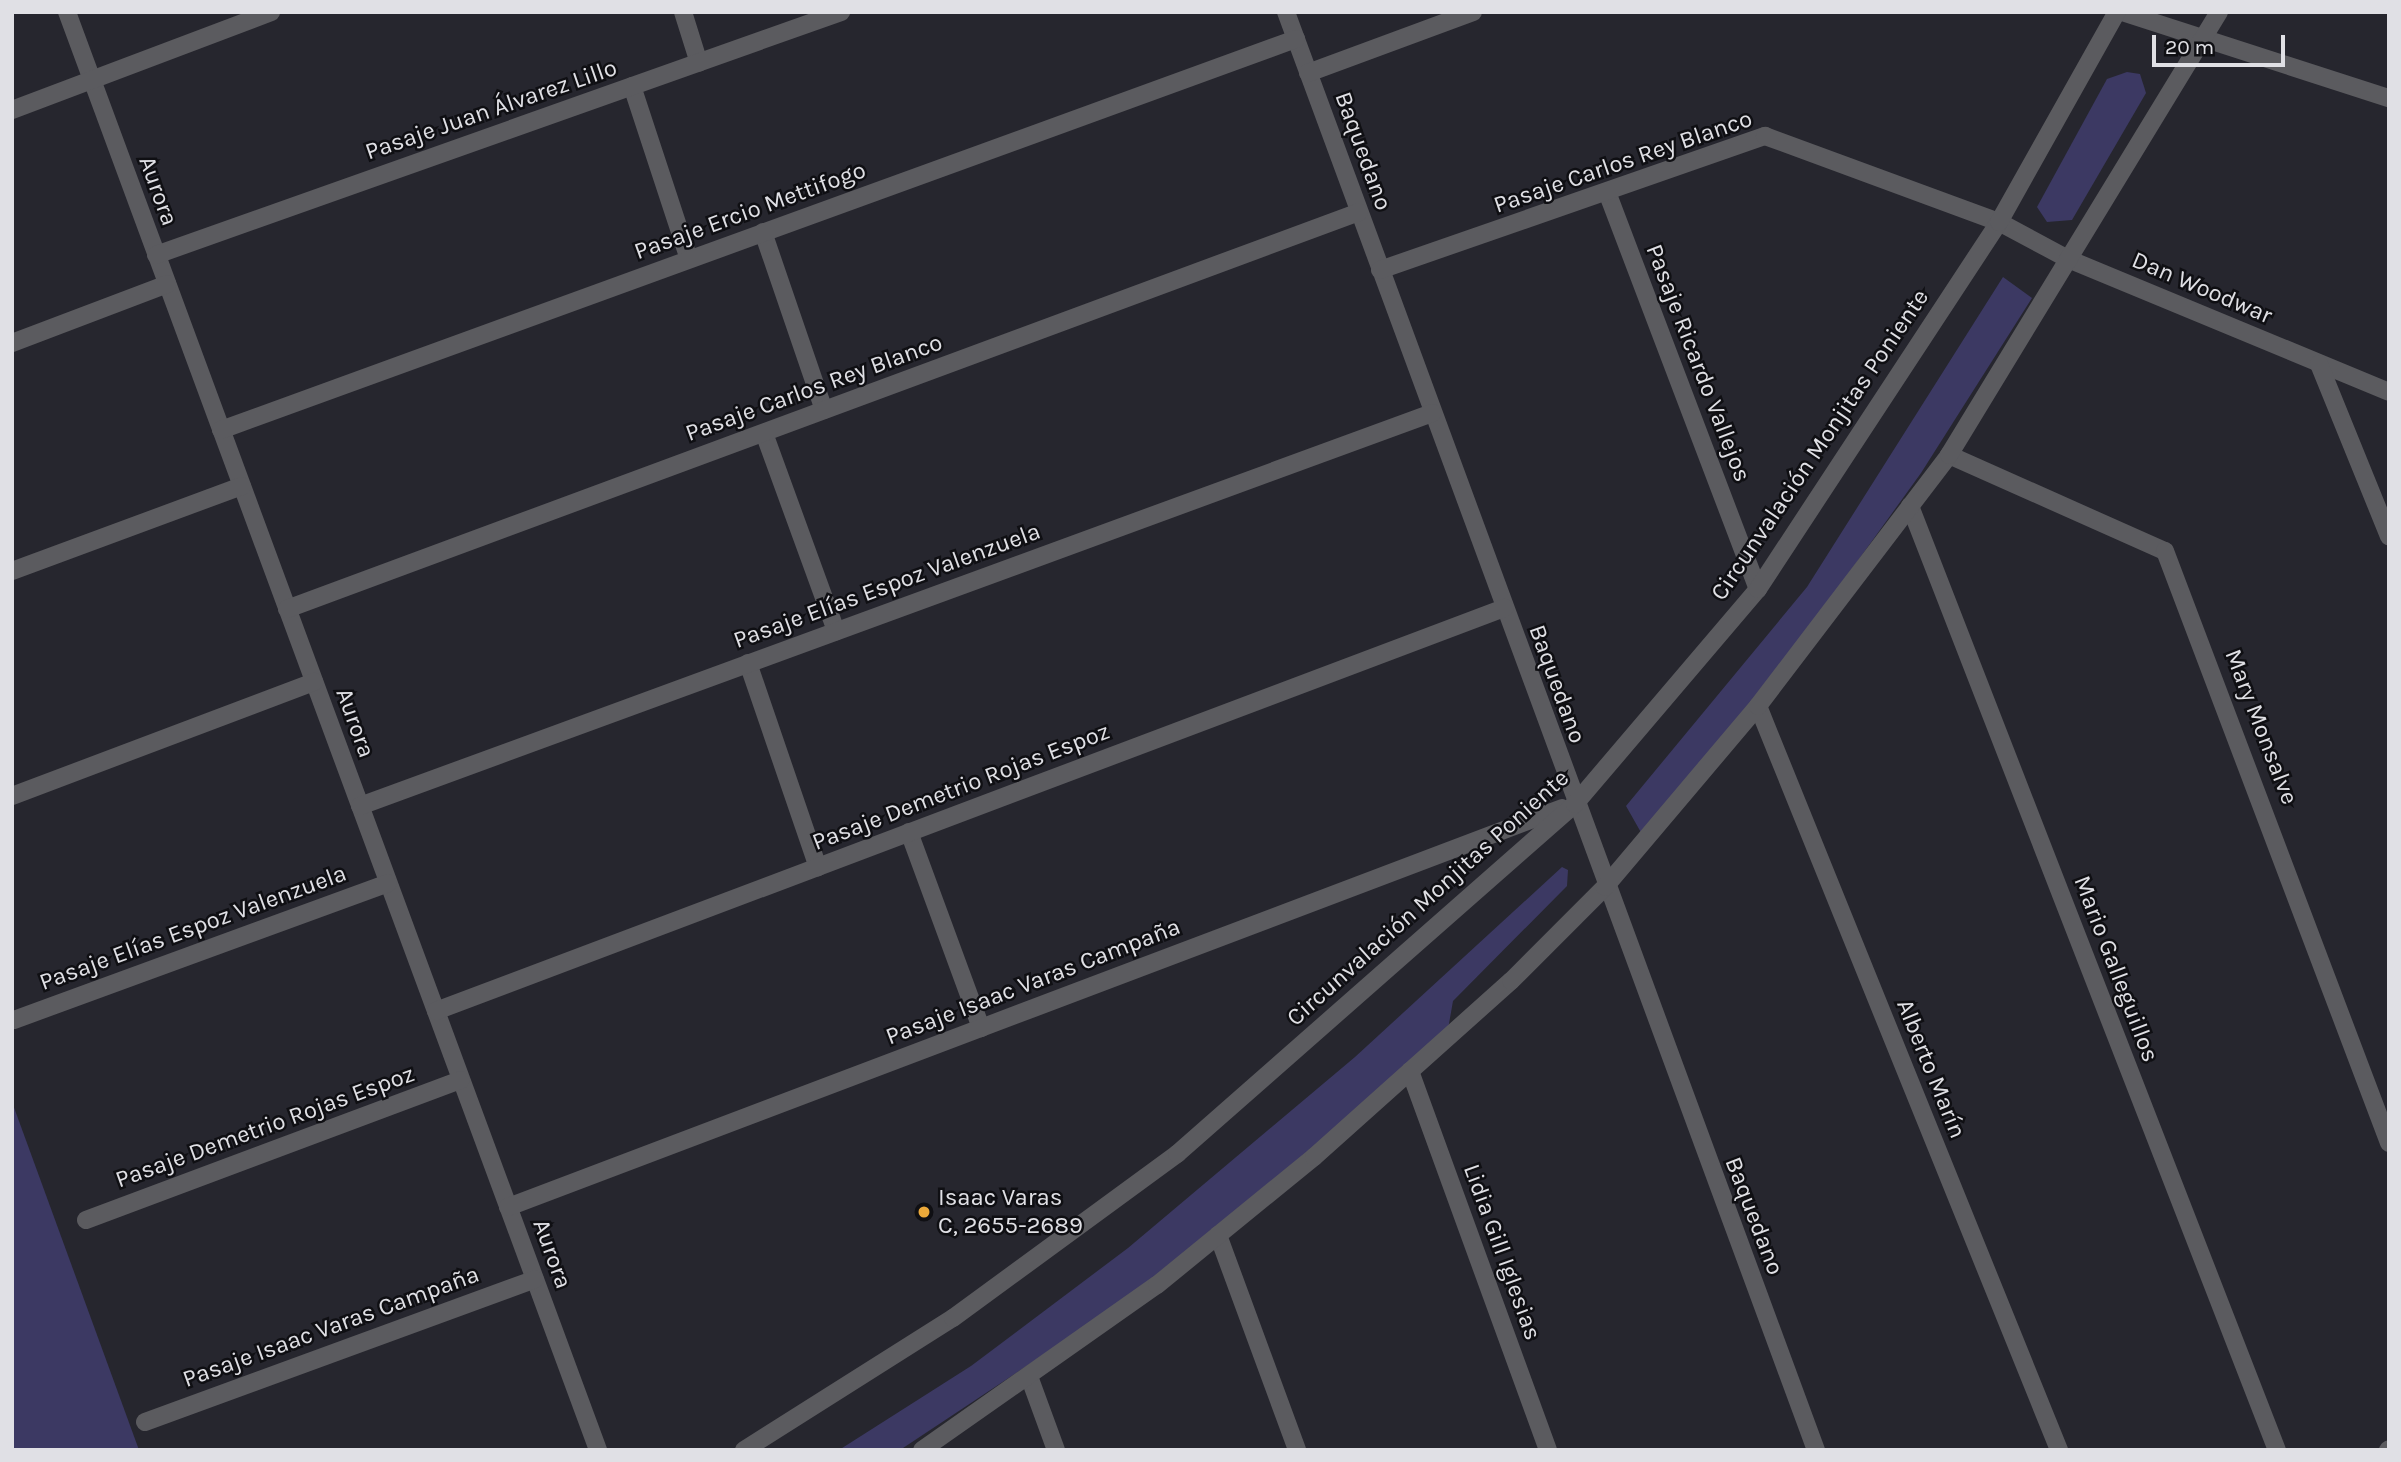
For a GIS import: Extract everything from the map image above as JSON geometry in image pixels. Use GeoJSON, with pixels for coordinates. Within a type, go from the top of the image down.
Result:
{"type":"FeatureCollection","features":[{"type":"Feature","properties":{"kind":"street","name":"Aurora"},"geometry":{"type":"LineString","coordinates":[[67,12],[598,1450]]}},
{"type":"Feature","properties":{"kind":"street"},"geometry":{"type":"LineString","coordinates":[[12,110],[271,12]]}},
{"type":"Feature","properties":{"kind":"street"},"geometry":{"type":"LineString","coordinates":[[683,12],[699,62]]}},
{"type":"Feature","properties":{"kind":"street","name":"Pasaje Juan Álvarez Lillo"},"geometry":{"type":"LineString","coordinates":[[156,255],[841,12]]}},
{"type":"Feature","properties":{"kind":"street","name":"Baquedano"},"geometry":{"type":"LineString","coordinates":[[1286,12],[1605,887],[1816,1450]]}},
{"type":"Feature","properties":{"kind":"street"},"geometry":{"type":"LineString","coordinates":[[1308,73],[1473,12]]}},
{"type":"Feature","properties":{"kind":"street"},"geometry":{"type":"LineString","coordinates":[[2119,12],[2207,35],[2389,98]]}},
{"type":"Feature","properties":{"kind":"street","name":"Circunvalación Monjitas Poniente"},"geometry":{"type":"LineString","coordinates":[[744,1450],[953,1318],[1177,1154],[1575,804],[1758,589],[1999,222],[2119,12]]}},
{"type":"Feature","properties":{"kind":"street"},"geometry":{"type":"LineString","coordinates":[[922,1450],[1030,1379],[1218,1235],[1410,1071],[1605,887],[1758,706],[1949,455],[2219,12]]}},
{"type":"Feature","properties":{"kind":"street","name":"Pasaje Ercio Mettifogo"},"geometry":{"type":"LineString","coordinates":[[221,430],[1296,39]]}},
{"type":"Feature","properties":{"kind":"street"},"geometry":{"type":"LineString","coordinates":[[632,86],[689,259]]}},
{"type":"Feature","properties":{"kind":"street","name":"Pasaje Carlos Rey Blanco"},"geometry":{"type":"LineString","coordinates":[[1380,270],[1765,136],[1999,222]]}},
{"type":"Feature","properties":{"kind":"street","name":"Pasaje Ricardo Vallejos"},"geometry":{"type":"LineString","coordinates":[[1607,192],[1758,589]]}},
{"type":"Feature","properties":{"kind":"street","name":"Pasaje Carlos Rey Blanco"},"geometry":{"type":"LineString","coordinates":[[287,610],[1359,212]]}},
{"type":"Feature","properties":{"kind":"street","name":"Dan Woodwar"},"geometry":{"type":"LineString","coordinates":[[1999,222],[2068,259],[2389,392]]}},
{"type":"Feature","properties":{"kind":"street"},"geometry":{"type":"LineString","coordinates":[[763,232],[824,410]]}},
{"type":"Feature","properties":{"kind":"street"},"geometry":{"type":"LineString","coordinates":[[12,342],[167,284]]}},
{"type":"Feature","properties":{"kind":"street"},"geometry":{"type":"LineString","coordinates":[[2319,364],[2389,536]]}},
{"type":"Feature","properties":{"kind":"street","name":"Pasaje Elías Espoz Valenzuela"},"geometry":{"type":"LineString","coordinates":[[360,806],[1432,412]]}},
{"type":"Feature","properties":{"kind":"street"},"geometry":{"type":"LineString","coordinates":[[764,433],[836,631]]}},
{"type":"Feature","properties":{"kind":"street","name":"Mary Monsalve"},"geometry":{"type":"LineString","coordinates":[[1949,455],[2165,551],[2389,1143]]}},
{"type":"Feature","properties":{"kind":"street"},"geometry":{"type":"LineString","coordinates":[[12,572],[242,486]]}},
{"type":"Feature","properties":{"kind":"street","name":"Mario Galleguillos"},"geometry":{"type":"LineString","coordinates":[[1910,506],[2277,1450]]}},
{"type":"Feature","properties":{"kind":"street","name":"Pasaje Demetrio Rojas Espoz"},"geometry":{"type":"LineString","coordinates":[[436,1011],[1504,608]]}},
{"type":"Feature","properties":{"kind":"street"},"geometry":{"type":"LineString","coordinates":[[748,663],[818,867]]}},
{"type":"Feature","properties":{"kind":"street"},"geometry":{"type":"LineString","coordinates":[[12,796],[314,682]]}},
{"type":"Feature","properties":{"kind":"street","name":"Alberto Marín"},"geometry":{"type":"LineString","coordinates":[[1758,706],[2059,1450]]}},
{"type":"Feature","properties":{"kind":"street","name":"Pasaje Isaac Varas Campaña"},"geometry":{"type":"LineString","coordinates":[[508,1207],[1575,804]]}},
{"type":"Feature","properties":{"kind":"street"},"geometry":{"type":"LineString","coordinates":[[909,832],[981,1028]]}},
{"type":"Feature","properties":{"kind":"street","name":"Pasaje Elías Espoz Valenzuela"},"geometry":{"type":"LineString","coordinates":[[14,1020],[388,883]]}},
{"type":"Feature","properties":{"kind":"street","name":"Lidia Gill Iglesias"},"geometry":{"type":"LineString","coordinates":[[1410,1071],[1548,1450]]}},
{"type":"Feature","properties":{"kind":"street","name":"Pasaje Demetrio Rojas Espoz"},"geometry":{"type":"LineString","coordinates":[[86,1220],[461,1080]]}},
{"type":"Feature","properties":{"kind":"street"},"geometry":{"type":"LineString","coordinates":[[1218,1235],[1297,1450]]}},
{"type":"Feature","properties":{"kind":"street","name":"Pasaje Isaac Varas Campaña"},"geometry":{"type":"LineString","coordinates":[[145,1422],[535,1279]]}},
{"type":"Feature","properties":{"kind":"street"},"geometry":{"type":"LineString","coordinates":[[1030,1379],[1056,1450]]}},
{"type":"Feature","properties":{"kind":"shaded area"},"geometry":{"type":"Polygon","coordinates":[[[2127,72],[2140,74],[2146,93],[2072,220],[2047,222],[2037,207],[2107,79],[2127,72]]]}},
{"type":"Feature","properties":{"kind":"shaded area"},"geometry":{"type":"Polygon","coordinates":[[[2003,277],[2032,298],[1921,473],[1774,677],[1643,836],[1626,806],[1807,587],[2003,277]]]}},
{"type":"Feature","properties":{"kind":"shaded area"},"geometry":{"type":"Polygon","coordinates":[[[1562,867],[1568,870],[1567,886],[1453,1001],[1447,1035],[1155,1281],[900,1450],[839,1450],[971,1366],[1128,1248],[1355,1057],[1562,867]]]}},
{"type":"Feature","properties":{"kind":"shaded area"},"geometry":{"type":"Polygon","coordinates":[[[12,1102],[139,1450],[12,1450],[12,1102]]]}},
{"type":"Feature","properties":{"kind":"place","name":"Isaac Varas C, 2655-2689"},"geometry":{"type":"Point","coordinates":[924,1212]}}]}
